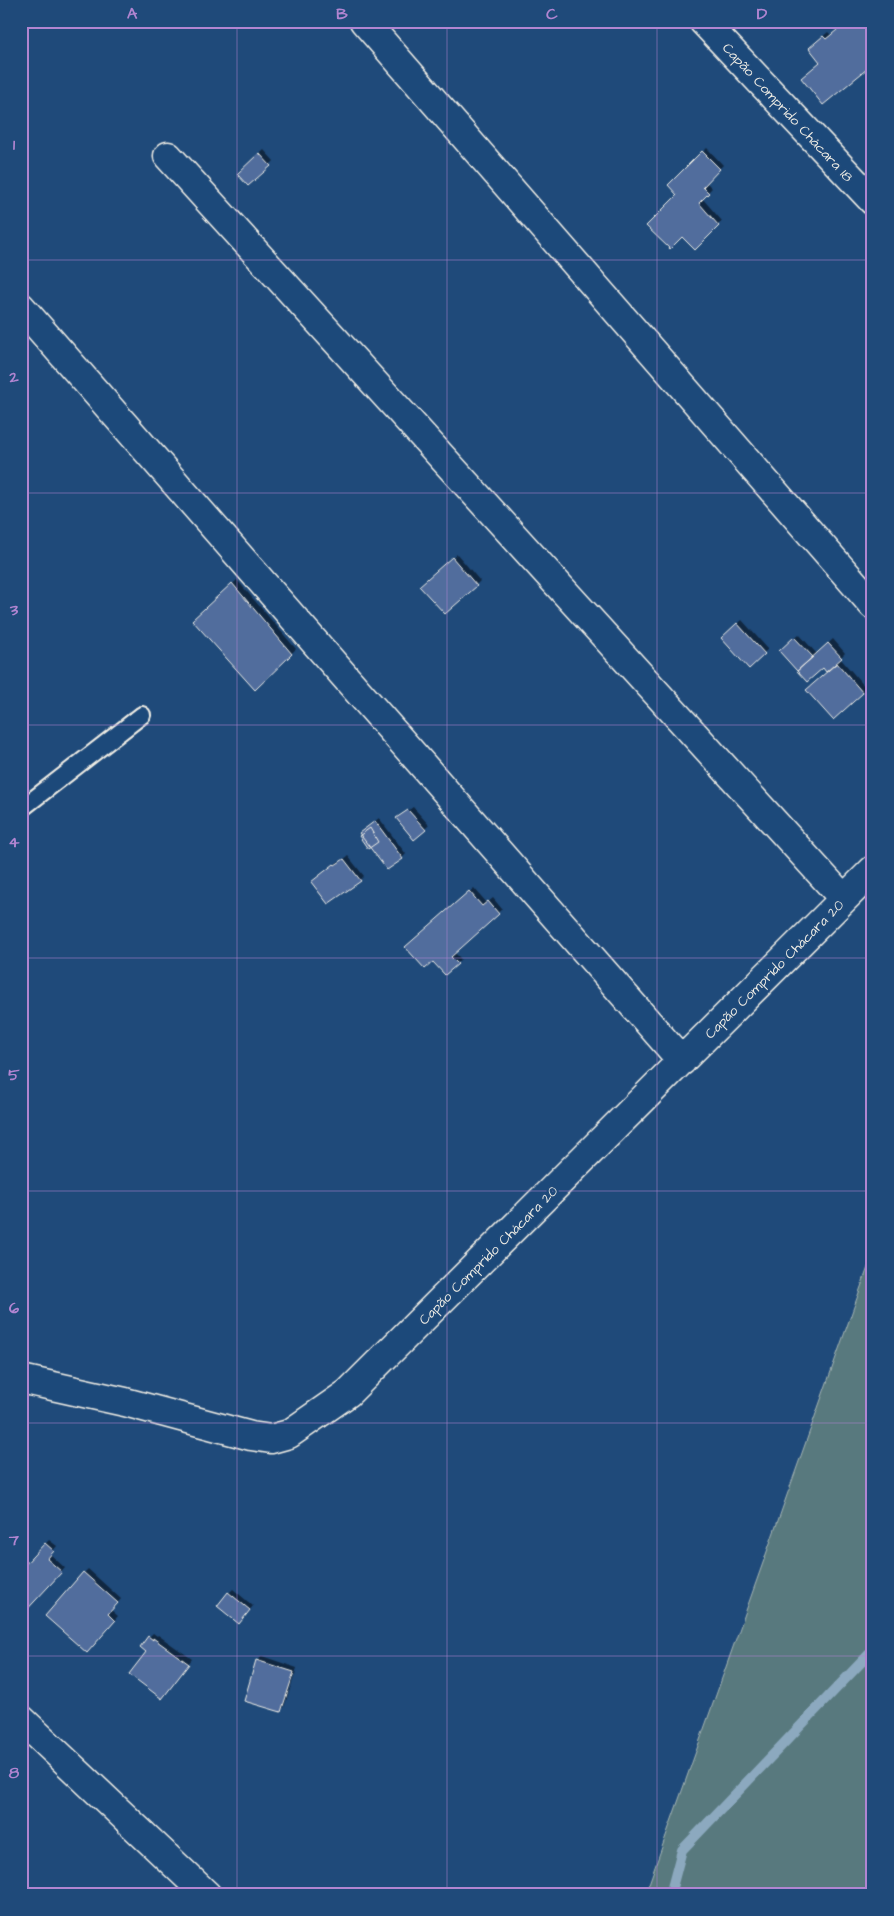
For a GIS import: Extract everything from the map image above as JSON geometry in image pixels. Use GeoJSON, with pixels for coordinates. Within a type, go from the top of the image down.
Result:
{"type":"FeatureCollection","features":[{"type":"Feature","properties":{"kind":"street"},"geometry":{"type":"LineString","coordinates":[[364,21],[873,605]]}},
{"type":"Feature","properties":{"kind":"street","name":"Capão Comprido Chácara 18"},"geometry":{"type":"LineString","coordinates":[[703,21],[873,201]]}},
{"type":"Feature","properties":{"kind":"street"},"geometry":{"type":"LineString","coordinates":[[168,156],[844,899]]}},
{"type":"Feature","properties":{"kind":"street"},"geometry":{"type":"LineString","coordinates":[[21,307],[682,1061]]}},
{"type":"Feature","properties":{"kind":"street","name":"Capão Comprido Chácara 20"},"geometry":{"type":"LineString","coordinates":[[21,1379],[125,1402],[251,1436],[271,1439],[289,1434],[348,1393],[873,870]]}},
{"type":"Feature","properties":{"kind":"street"},"geometry":{"type":"LineString","coordinates":[[21,1719],[207,1895]]}},
{"type":"Feature","properties":{"kind":"lane"},"geometry":{"type":"LineString","coordinates":[[21,809],[142,714]]}},
{"type":"Feature","properties":{"kind":"green space"},"geometry":{"type":"Polygon","coordinates":[[[872,1256],[873,1895],[645,1895],[872,1256]]]}},
{"type":"Feature","properties":{"kind":"building"},"geometry":{"type":"Polygon","coordinates":[[[848,21],[871,21],[873,23],[873,53],[871,55],[873,64],[823,105],[801,78],[820,62],[809,48],[823,36],[826,39],[848,21]]]}},
{"type":"Feature","properties":{"kind":"building"},"geometry":{"type":"Polygon","coordinates":[[[702,151],[720,169],[703,187],[709,193],[699,203],[719,226],[695,250],[682,237],[670,249],[646,226],[677,195],[668,185],[702,151]]]}},
{"type":"Feature","properties":{"kind":"building"},"geometry":{"type":"Polygon","coordinates":[[[259,153],[271,166],[248,186],[237,174],[259,153]]]}},
{"type":"Feature","properties":{"kind":"building"},"geometry":{"type":"Polygon","coordinates":[[[452,557],[477,586],[445,614],[419,586],[452,557]]]}},
{"type":"Feature","properties":{"kind":"building"},"geometry":{"type":"Polygon","coordinates":[[[232,583],[292,654],[255,690],[192,620],[232,583]]]}},
{"type":"Feature","properties":{"kind":"building"},"geometry":{"type":"Polygon","coordinates":[[[737,623],[765,654],[749,669],[721,638],[737,623]]]}},
{"type":"Feature","properties":{"kind":"building"},"geometry":{"type":"Polygon","coordinates":[[[794,637],[813,657],[797,671],[779,651],[794,637]]]}},
{"type":"Feature","properties":{"kind":"building"},"geometry":{"type":"Polygon","coordinates":[[[828,643],[842,658],[826,672],[823,668],[807,682],[797,671],[828,643]]]}},
{"type":"Feature","properties":{"kind":"building"},"geometry":{"type":"Polygon","coordinates":[[[837,663],[863,693],[833,720],[806,690],[837,663]]]}},
{"type":"Feature","properties":{"kind":"building"},"geometry":{"type":"Polygon","coordinates":[[[408,810],[426,830],[414,840],[396,818],[408,810]]]}},
{"type":"Feature","properties":{"kind":"building"},"geometry":{"type":"Polygon","coordinates":[[[375,821],[403,859],[387,870],[359,833],[375,821]]]}},
{"type":"Feature","properties":{"kind":"building"},"geometry":{"type":"Polygon","coordinates":[[[370,828],[378,842],[368,849],[359,836],[370,828]]]}},
{"type":"Feature","properties":{"kind":"building"},"geometry":{"type":"Polygon","coordinates":[[[344,859],[361,881],[328,904],[311,882],[334,864],[344,859]]]}},
{"type":"Feature","properties":{"kind":"building"},"geometry":{"type":"Polygon","coordinates":[[[469,891],[482,906],[488,901],[499,914],[451,957],[458,964],[445,975],[433,962],[425,969],[405,947],[469,891]]]}},
{"type":"Feature","properties":{"kind":"building"},"geometry":{"type":"Polygon","coordinates":[[[45,1543],[54,1551],[47,1559],[62,1572],[21,1616],[21,1569],[45,1543]]]}},
{"type":"Feature","properties":{"kind":"building"},"geometry":{"type":"Polygon","coordinates":[[[83,1572],[118,1603],[108,1614],[115,1621],[87,1653],[45,1616],[83,1572]]]}},
{"type":"Feature","properties":{"kind":"building"},"geometry":{"type":"Polygon","coordinates":[[[228,1592],[250,1610],[239,1624],[217,1606],[228,1592]]]}},
{"type":"Feature","properties":{"kind":"building"},"geometry":{"type":"Polygon","coordinates":[[[148,1636],[189,1664],[162,1699],[129,1674],[146,1652],[140,1647],[148,1636]]]}},
{"type":"Feature","properties":{"kind":"building"},"geometry":{"type":"Polygon","coordinates":[[[256,1660],[294,1672],[281,1712],[244,1701],[256,1660]]]}},
{"type":"Feature","properties":{"kind":"waterway"},"geometry":{"type":"LineString","coordinates":[[670,1895],[682,1850],[873,1650]]}}]}
